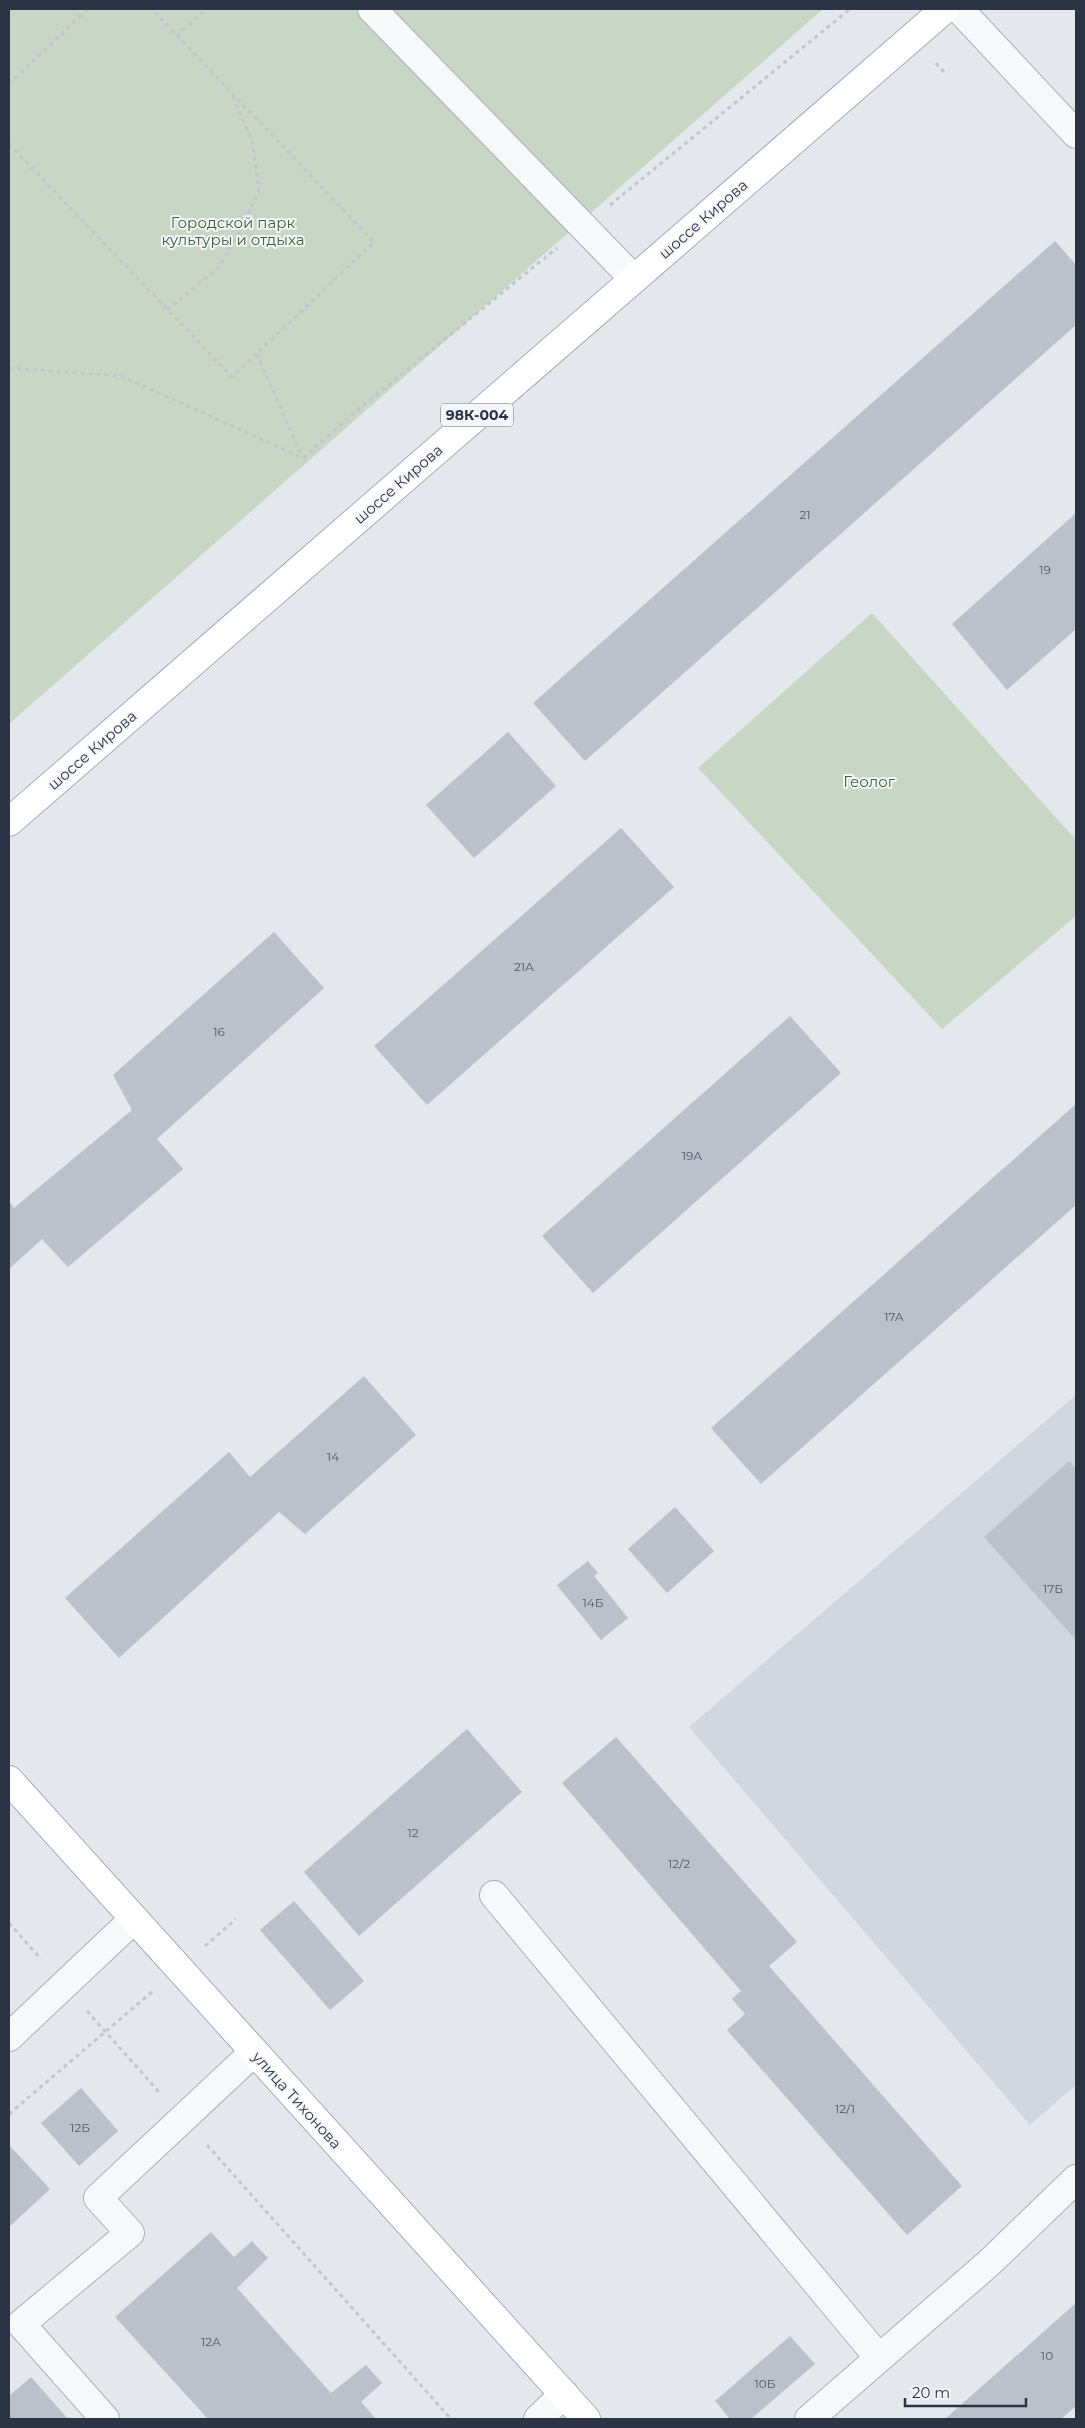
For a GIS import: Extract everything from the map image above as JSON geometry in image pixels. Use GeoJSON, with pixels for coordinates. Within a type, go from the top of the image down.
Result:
{"type":"FeatureCollection","features":[{"type":"Feature","properties":{"kind":"main road","name":"шоссе Кирова"},"geometry":{"type":"LineString","coordinates":[[9,822],[945,9]]}},
{"type":"Feature","properties":{"kind":"main road","name":"улица Тихонова"},"geometry":{"type":"LineString","coordinates":[[9,1780],[586,2419]]}},
{"type":"Feature","properties":{"kind":"street"},"geometry":{"type":"LineString","coordinates":[[372,9],[634,279]]}},
{"type":"Feature","properties":{"kind":"street"},"geometry":{"type":"LineString","coordinates":[[958,9],[1076,134]]}},
{"type":"Feature","properties":{"kind":"street"},"geometry":{"type":"LineString","coordinates":[[494,1895],[879,2358]]}},
{"type":"Feature","properties":{"kind":"street"},"geometry":{"type":"LineString","coordinates":[[9,2037],[134,1918]]}},
{"type":"Feature","properties":{"kind":"street"},"geometry":{"type":"LineString","coordinates":[[105,2419],[21,2324],[130,2233],[98,2198],[254,2052]]}},
{"type":"Feature","properties":{"kind":"street"},"geometry":{"type":"LineString","coordinates":[[809,2419],[989,2263],[1076,2179]]}},
{"type":"Feature","properties":{"kind":"street"},"geometry":{"type":"LineString","coordinates":[[538,2419],[564,2394]]}},
{"type":"Feature","properties":{"kind":"path"},"geometry":{"type":"LineString","coordinates":[[9,84],[88,9]]}},
{"type":"Feature","properties":{"kind":"path"},"geometry":{"type":"LineString","coordinates":[[9,144],[232,377],[257,354],[374,242],[152,9]]}},
{"type":"Feature","properties":{"kind":"path"},"geometry":{"type":"LineString","coordinates":[[177,36],[206,9]]}},
{"type":"Feature","properties":{"kind":"path"},"geometry":{"type":"LineString","coordinates":[[167,310],[218,268],[243,227],[259,189],[252,140],[231,92]]}},
{"type":"Feature","properties":{"kind":"path"},"geometry":{"type":"LineString","coordinates":[[9,368],[122,376],[302,458],[257,354]]}},
{"type":"Feature","properties":{"kind":"path"},"geometry":{"type":"LineString","coordinates":[[9,2114],[236,1919]]}},
{"type":"Feature","properties":{"kind":"path"},"geometry":{"type":"LineString","coordinates":[[9,1923],[451,2419]]}},
{"type":"Feature","properties":{"kind":"shaded area"},"geometry":{"type":"Polygon","coordinates":[[[1076,1395],[1076,2085],[1030,2125],[689,1727],[1076,1395]]]}},
{"type":"Feature","properties":{"kind":"green space","name":"Городской парк культуры и отдыха"},"geometry":{"type":"Polygon","coordinates":[[[9,9],[823,9],[9,724],[9,9]]]}},
{"type":"Feature","properties":{"kind":"green space","name":"Геолог"},"geometry":{"type":"Polygon","coordinates":[[[872,613],[1076,840],[1076,916],[942,1029],[698,768],[872,613]]]}},
{"type":"Feature","properties":{"kind":"building"},"geometry":{"type":"Polygon","coordinates":[[[1055,241],[1076,265],[1076,325],[585,761],[533,703],[1055,241]]]}},
{"type":"Feature","properties":{"kind":"building"},"geometry":{"type":"Polygon","coordinates":[[[1076,513],[1076,629],[1007,690],[952,624],[1076,513]]]}},
{"type":"Feature","properties":{"kind":"building"},"geometry":{"type":"Polygon","coordinates":[[[508,732],[556,786],[474,858],[426,805],[508,732]]]}},
{"type":"Feature","properties":{"kind":"building"},"geometry":{"type":"Polygon","coordinates":[[[621,828],[674,887],[427,1105],[374,1046],[621,828]]]}},
{"type":"Feature","properties":{"kind":"building"},"geometry":{"type":"Polygon","coordinates":[[[274,932],[324,988],[157,1139],[183,1169],[68,1267],[42,1239],[9,1269],[9,1201],[14,1208],[132,1110],[113,1075],[274,932]]]}},
{"type":"Feature","properties":{"kind":"building"},"geometry":{"type":"Polygon","coordinates":[[[790,1016],[841,1073],[593,1293],[542,1236],[790,1016]]]}},
{"type":"Feature","properties":{"kind":"building"},"geometry":{"type":"Polygon","coordinates":[[[1076,1104],[1076,1205],[761,1484],[711,1428],[1076,1104]]]}},
{"type":"Feature","properties":{"kind":"building"},"geometry":{"type":"Polygon","coordinates":[[[364,1376],[416,1435],[305,1534],[279,1512],[119,1658],[65,1598],[229,1452],[250,1477],[364,1376]]]}},
{"type":"Feature","properties":{"kind":"building"},"geometry":{"type":"Polygon","coordinates":[[[1069,1461],[1076,1469],[1076,1640],[984,1537],[1069,1461]]]}},
{"type":"Feature","properties":{"kind":"building"},"geometry":{"type":"Polygon","coordinates":[[[675,1507],[714,1551],[667,1593],[628,1549],[675,1507]]]}},
{"type":"Feature","properties":{"kind":"building"},"geometry":{"type":"Polygon","coordinates":[[[588,1561],[598,1573],[594,1576],[628,1618],[601,1640],[557,1585],[588,1561]]]}},
{"type":"Feature","properties":{"kind":"building"},"geometry":{"type":"Polygon","coordinates":[[[467,1729],[522,1792],[359,1936],[304,1872],[467,1729]]]}},
{"type":"Feature","properties":{"kind":"building"},"geometry":{"type":"Polygon","coordinates":[[[616,1737],[797,1942],[769,1966],[962,2186],[907,2235],[727,2030],[745,2014],[732,1999],[741,1991],[562,1783],[616,1737]]]}},
{"type":"Feature","properties":{"kind":"building"},"geometry":{"type":"Polygon","coordinates":[[[294,1901],[364,1981],[330,2010],[260,1930],[294,1901]]]}},
{"type":"Feature","properties":{"kind":"building"},"geometry":{"type":"Polygon","coordinates":[[[81,2088],[118,2131],[79,2166],[41,2123],[81,2088]]]}},
{"type":"Feature","properties":{"kind":"building"},"geometry":{"type":"Polygon","coordinates":[[[9,2145],[50,2189],[9,2227],[9,2145]]]}},
{"type":"Feature","properties":{"kind":"building"},"geometry":{"type":"Polygon","coordinates":[[[211,2232],[234,2257],[252,2241],[268,2258],[237,2288],[331,2393],[366,2365],[382,2383],[361,2402],[376,2419],[208,2419],[115,2317],[211,2232]]]}},
{"type":"Feature","properties":{"kind":"building"},"geometry":{"type":"Polygon","coordinates":[[[1076,2303],[1076,2406],[1061,2419],[945,2419],[1076,2303]]]}},
{"type":"Feature","properties":{"kind":"building"},"geometry":{"type":"Polygon","coordinates":[[[790,2336],[815,2364],[751,2419],[730,2419],[715,2401],[790,2336]]]}},
{"type":"Feature","properties":{"kind":"building"},"geometry":{"type":"Polygon","coordinates":[[[31,2377],[68,2419],[9,2419],[9,2396],[31,2377]]]}}]}
